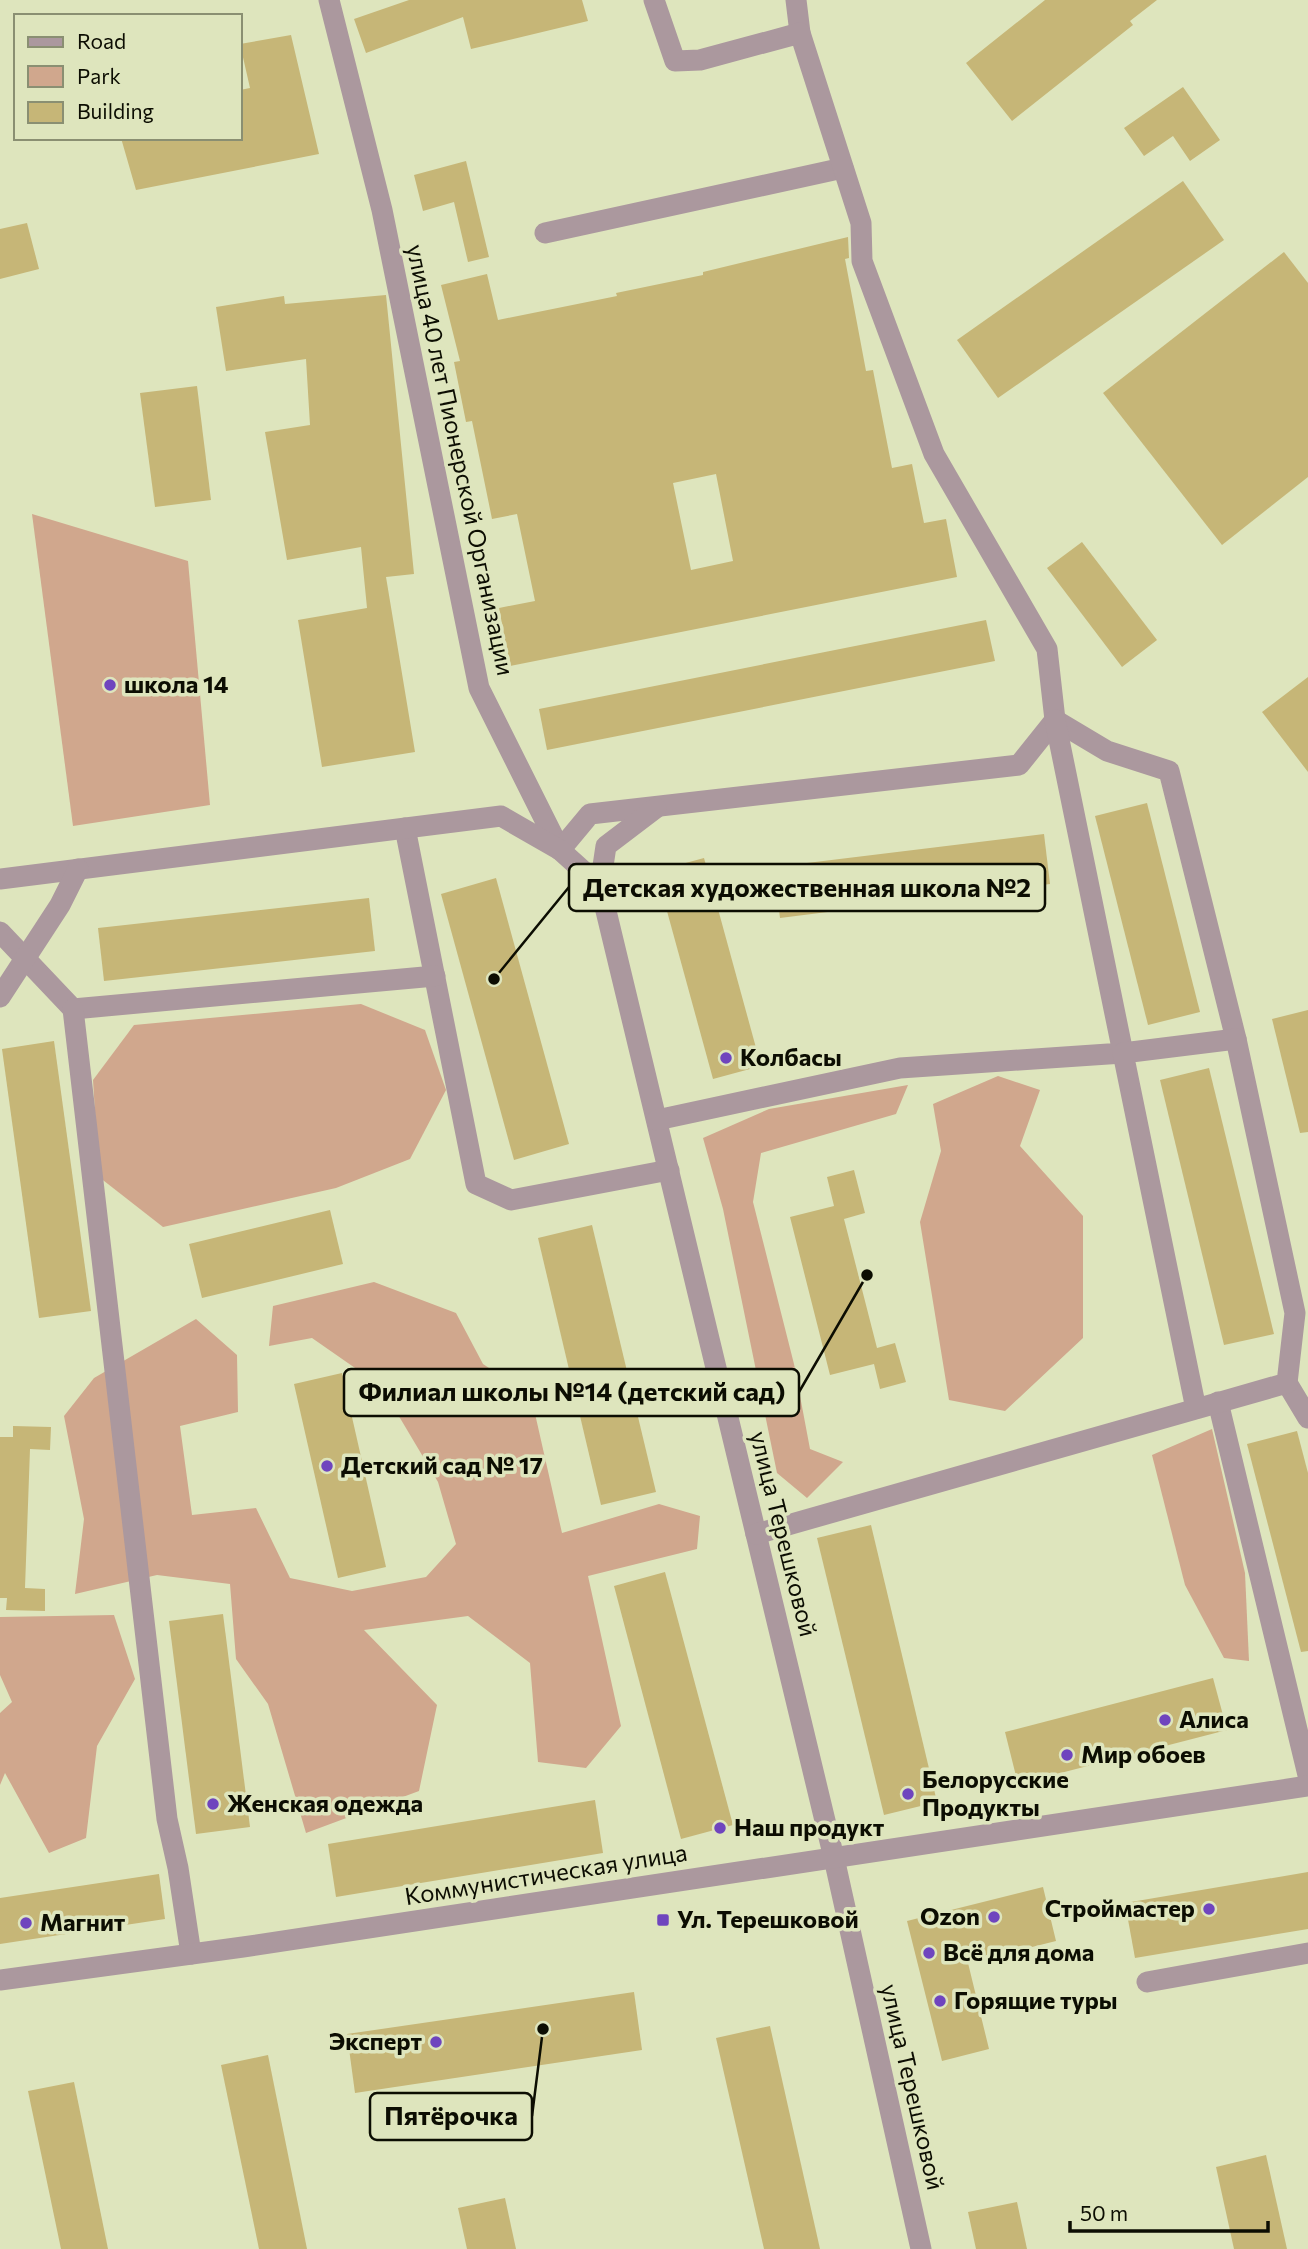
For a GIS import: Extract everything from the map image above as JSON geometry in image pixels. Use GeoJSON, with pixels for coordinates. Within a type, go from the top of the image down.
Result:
{"type":"FeatureCollection","features":[{"type":"Feature","properties":{"kind":"street","name":"улица 40 лет Пионерской Организации"},"geometry":{"type":"LineString","coordinates":[[329,0],[382,210],[479,688],[560,850]]}},
{"type":"Feature","properties":{"kind":"street"},"geometry":{"type":"LineString","coordinates":[[654,0],[674,61],[700,60],[800,33]]}},
{"type":"Feature","properties":{"kind":"street"},"geometry":{"type":"LineString","coordinates":[[796,0],[800,33],[861,223],[862,261],[934,454],[1047,649],[1055,720],[1196,1409]]}},
{"type":"Feature","properties":{"kind":"street"},"geometry":{"type":"LineString","coordinates":[[545,233],[843,168]]}},
{"type":"Feature","properties":{"kind":"street"},"geometry":{"type":"LineString","coordinates":[[560,850],[590,814],[1019,765],[1055,720]]}},
{"type":"Feature","properties":{"kind":"street"},"geometry":{"type":"LineString","coordinates":[[1055,720],[1107,751],[1169,771],[1236,1039],[1294,1313],[1287,1382],[1308,1418]]}},
{"type":"Feature","properties":{"kind":"street"},"geometry":{"type":"LineString","coordinates":[[600,886],[606,846],[659,806]]}},
{"type":"Feature","properties":{"kind":"street"},"geometry":{"type":"LineString","coordinates":[[0,879],[502,816],[560,850],[600,886]]}},
{"type":"Feature","properties":{"kind":"street"},"geometry":{"type":"LineString","coordinates":[[405,828],[476,1184],[511,1200],[669,1170]]}},
{"type":"Feature","properties":{"kind":"street"},"geometry":{"type":"LineString","coordinates":[[0,996],[60,905],[78,869]]}},
{"type":"Feature","properties":{"kind":"street","name":"улица Терешковой"},"geometry":{"type":"LineString","coordinates":[[600,886],[834,1858],[921,2249]]}},
{"type":"Feature","properties":{"kind":"street"},"geometry":{"type":"LineString","coordinates":[[0,932],[73,1009],[167,1819],[178,1868],[191,1954]]}},
{"type":"Feature","properties":{"kind":"street"},"geometry":{"type":"LineString","coordinates":[[73,1009],[435,976]]}},
{"type":"Feature","properties":{"kind":"street"},"geometry":{"type":"LineString","coordinates":[[657,1120],[900,1068],[1123,1054],[1236,1039]]}},
{"type":"Feature","properties":{"kind":"street"},"geometry":{"type":"LineString","coordinates":[[757,1534],[1287,1382]]}},
{"type":"Feature","properties":{"kind":"street"},"geometry":{"type":"LineString","coordinates":[[1218,1402],[1308,1775]]}},
{"type":"Feature","properties":{"kind":"street","name":"Коммунистическая улица"},"geometry":{"type":"LineString","coordinates":[[0,1980],[191,1954],[1308,1786]]}},
{"type":"Feature","properties":{"kind":"street"},"geometry":{"type":"LineString","coordinates":[[1147,1982],[1308,1952]]}},
{"type":"Feature","properties":{"kind":"green space"},"geometry":{"type":"Polygon","coordinates":[[[32,514],[188,561],[210,805],[73,826],[32,514]]]}},
{"type":"Feature","properties":{"kind":"green space"},"geometry":{"type":"Polygon","coordinates":[[[361,1004],[425,1030],[446,1090],[410,1159],[336,1188],[163,1227],[99,1177],[93,1080],[134,1025],[361,1004]]]}},
{"type":"Feature","properties":{"kind":"green space"},"geometry":{"type":"Polygon","coordinates":[[[998,1076],[1040,1090],[1020,1146],[1083,1216],[1083,1338],[1005,1411],[949,1400],[920,1222],[941,1151],[933,1104],[998,1076]]]}},
{"type":"Feature","properties":{"kind":"green space"},"geometry":{"type":"Polygon","coordinates":[[[908,1085],[896,1114],[761,1153],[753,1202],[794,1364],[810,1449],[843,1462],[807,1498],[777,1473],[723,1209],[703,1138],[769,1109],[908,1085]]]}},
{"type":"Feature","properties":{"kind":"green space"},"geometry":{"type":"Polygon","coordinates":[[[374,1282],[456,1313],[483,1364],[531,1396],[562,1533],[659,1504],[700,1516],[697,1549],[588,1576],[621,1726],[586,1768],[538,1762],[530,1663],[468,1616],[364,1630],[437,1705],[419,1791],[306,1833],[268,1704],[236,1659],[230,1584],[157,1575],[75,1594],[84,1519],[64,1416],[94,1378],[196,1319],[237,1355],[238,1412],[180,1426],[192,1515],[256,1508],[290,1578],[352,1591],[426,1577],[456,1544],[438,1482],[400,1418],[368,1377],[312,1338],[269,1346],[273,1306],[374,1282]]]}},
{"type":"Feature","properties":{"kind":"green space"},"geometry":{"type":"Polygon","coordinates":[[[1212,1429],[1245,1573],[1249,1661],[1224,1658],[1185,1585],[1152,1455],[1212,1429]]]}},
{"type":"Feature","properties":{"kind":"green space"},"geometry":{"type":"Polygon","coordinates":[[[114,1615],[135,1679],[97,1746],[86,1838],[49,1853],[5,1773],[0,1785],[0,1713],[12,1702],[0,1675],[0,1617],[114,1615]]]}},
{"type":"Feature","properties":{"kind":"building"},"geometry":{"type":"Polygon","coordinates":[[[409,0],[582,0],[588,21],[471,49],[463,17],[366,53],[354,19],[409,0]]]}},
{"type":"Feature","properties":{"kind":"building"},"geometry":{"type":"Polygon","coordinates":[[[1045,0],[1157,0],[1130,21],[1133,25],[1012,121],[966,63],[1045,0]]]}},
{"type":"Feature","properties":{"kind":"building"},"geometry":{"type":"Polygon","coordinates":[[[291,35],[319,154],[136,190],[122,140],[242,140],[242,90],[250,88],[242,44],[291,35]]]}},
{"type":"Feature","properties":{"kind":"building"},"geometry":{"type":"Polygon","coordinates":[[[1183,87],[1220,140],[1190,161],[1173,136],[1144,156],[1124,128],[1183,87]]]}},
{"type":"Feature","properties":{"kind":"building"},"geometry":{"type":"Polygon","coordinates":[[[466,161],[489,257],[468,262],[454,202],[423,211],[414,175],[466,161]]]}},
{"type":"Feature","properties":{"kind":"building"},"geometry":{"type":"Polygon","coordinates":[[[1183,181],[1224,240],[998,398],[957,340],[1183,181]]]}},
{"type":"Feature","properties":{"kind":"building"},"geometry":{"type":"Polygon","coordinates":[[[27,223],[39,269],[0,279],[0,229],[27,223]]]}},
{"type":"Feature","properties":{"kind":"building"},"geometry":{"type":"Polygon","coordinates":[[[848,237],[849,258],[845,259],[866,371],[873,370],[892,468],[912,464],[924,523],[946,519],[957,577],[510,666],[499,608],[535,601],[517,514],[492,519],[472,421],[466,422],[454,362],[460,361],[441,285],[487,274],[498,320],[617,296],[616,293],[703,275],[703,272],[848,237]],[[716,474],[673,483],[691,570],[733,561],[716,474]]]}},
{"type":"Feature","properties":{"kind":"building"},"geometry":{"type":"Polygon","coordinates":[[[1284,252],[1308,283],[1308,477],[1222,545],[1103,393],[1284,252]]]}},
{"type":"Feature","properties":{"kind":"building"},"geometry":{"type":"Polygon","coordinates":[[[386,295],[414,574],[386,577],[415,752],[322,767],[298,620],[367,608],[361,547],[287,560],[265,432],[310,425],[306,359],[226,371],[216,307],[284,296],[285,304],[386,295]]]}},
{"type":"Feature","properties":{"kind":"building"},"geometry":{"type":"Polygon","coordinates":[[[197,386],[211,500],[155,507],[140,393],[197,386]]]}},
{"type":"Feature","properties":{"kind":"building"},"geometry":{"type":"Polygon","coordinates":[[[1082,542],[1157,640],[1122,667],[1047,568],[1082,542]]]}},
{"type":"Feature","properties":{"kind":"building"},"geometry":{"type":"Polygon","coordinates":[[[986,620],[995,661],[547,750],[539,709],[986,620]]]}},
{"type":"Feature","properties":{"kind":"building"},"geometry":{"type":"Polygon","coordinates":[[[1308,677],[1308,772],[1262,712],[1308,677]]]}},
{"type":"Feature","properties":{"kind":"building"},"geometry":{"type":"Polygon","coordinates":[[[1147,803],[1200,1012],[1148,1025],[1095,816],[1147,803]]]}},
{"type":"Feature","properties":{"kind":"building"},"geometry":{"type":"Polygon","coordinates":[[[1044,834],[1050,884],[780,918],[774,867],[1044,834]]]}},
{"type":"Feature","properties":{"kind":"building"},"geometry":{"type":"Polygon","coordinates":[[[704,858],[761,1066],[713,1079],[656,871],[704,858]]]}},
{"type":"Feature","properties":{"kind":"building"},"geometry":{"type":"Polygon","coordinates":[[[496,878],[569,1144],[514,1160],[441,894],[496,878]]]}},
{"type":"Feature","properties":{"kind":"building"},"geometry":{"type":"Polygon","coordinates":[[[369,898],[375,951],[104,981],[98,928],[369,898]]]}},
{"type":"Feature","properties":{"kind":"building"},"geometry":{"type":"Polygon","coordinates":[[[1308,1010],[1308,1132],[1300,1133],[1272,1019],[1308,1010]]]}},
{"type":"Feature","properties":{"kind":"building"},"geometry":{"type":"Polygon","coordinates":[[[54,1041],[91,1311],[39,1318],[2,1049],[54,1041]]]}},
{"type":"Feature","properties":{"kind":"building"},"geometry":{"type":"Polygon","coordinates":[[[1209,1068],[1274,1334],[1224,1345],[1160,1080],[1209,1068]]]}},
{"type":"Feature","properties":{"kind":"building"},"geometry":{"type":"Polygon","coordinates":[[[854,1170],[865,1213],[844,1219],[877,1348],[895,1343],[906,1382],[880,1389],[874,1364],[830,1375],[790,1217],[834,1206],[827,1177],[854,1170]]]}},
{"type":"Feature","properties":{"kind":"building"},"geometry":{"type":"Polygon","coordinates":[[[330,1210],[343,1264],[202,1298],[189,1244],[330,1210]]]}},
{"type":"Feature","properties":{"kind":"building"},"geometry":{"type":"Polygon","coordinates":[[[592,1225],[656,1492],[601,1505],[538,1238],[592,1225]]]}},
{"type":"Feature","properties":{"kind":"building"},"geometry":{"type":"Polygon","coordinates":[[[342,1373],[386,1567],[338,1578],[294,1384],[342,1373]]]}},
{"type":"Feature","properties":{"kind":"building"},"geometry":{"type":"Polygon","coordinates":[[[13,1426],[51,1427],[50,1450],[30,1449],[25,1588],[45,1589],[45,1611],[6,1610],[7,1598],[0,1598],[0,1437],[13,1437],[13,1426]]]}},
{"type":"Feature","properties":{"kind":"building"},"geometry":{"type":"Polygon","coordinates":[[[1297,1431],[1308,1473],[1308,1651],[1301,1652],[1247,1444],[1297,1431]]]}},
{"type":"Feature","properties":{"kind":"building"},"geometry":{"type":"Polygon","coordinates":[[[871,1525],[937,1802],[884,1815],[817,1538],[871,1525]]]}},
{"type":"Feature","properties":{"kind":"building"},"geometry":{"type":"Polygon","coordinates":[[[665,1572],[733,1825],[681,1839],[614,1586],[665,1572]]]}},
{"type":"Feature","properties":{"kind":"building"},"geometry":{"type":"Polygon","coordinates":[[[223,1614],[250,1827],[196,1834],[169,1621],[223,1614]]]}},
{"type":"Feature","properties":{"kind":"building"},"geometry":{"type":"Polygon","coordinates":[[[1213,1678],[1227,1730],[1018,1784],[1005,1732],[1213,1678]]]}},
{"type":"Feature","properties":{"kind":"building"},"geometry":{"type":"Polygon","coordinates":[[[595,1800],[603,1853],[336,1897],[328,1844],[595,1800]]]}},
{"type":"Feature","properties":{"kind":"building"},"geometry":{"type":"Polygon","coordinates":[[[1308,1872],[1308,1929],[1135,1958],[1125,1903],[1308,1872]]]}},
{"type":"Feature","properties":{"kind":"building"},"geometry":{"type":"Polygon","coordinates":[[[159,1874],[165,1919],[0,1944],[0,1898],[159,1874]]]}},
{"type":"Feature","properties":{"kind":"building"},"geometry":{"type":"Polygon","coordinates":[[[1043,1887],[1056,1941],[968,1963],[989,2049],[942,2061],[907,1921],[1043,1887]]]}},
{"type":"Feature","properties":{"kind":"building"},"geometry":{"type":"Polygon","coordinates":[[[634,1992],[642,2050],[355,2093],[347,2034],[634,1992]]]}},
{"type":"Feature","properties":{"kind":"building"},"geometry":{"type":"Polygon","coordinates":[[[770,2026],[820,2249],[764,2249],[716,2038],[770,2026]]]}},
{"type":"Feature","properties":{"kind":"building"},"geometry":{"type":"Polygon","coordinates":[[[268,2055],[307,2249],[259,2249],[221,2065],[268,2055]]]}},
{"type":"Feature","properties":{"kind":"building"},"geometry":{"type":"Polygon","coordinates":[[[74,2082],[108,2249],[61,2249],[28,2091],[74,2082]]]}},
{"type":"Feature","properties":{"kind":"building"},"geometry":{"type":"Polygon","coordinates":[[[1266,2155],[1287,2249],[1234,2249],[1216,2167],[1266,2155]]]}},
{"type":"Feature","properties":{"kind":"building"},"geometry":{"type":"Polygon","coordinates":[[[505,2198],[516,2249],[467,2249],[458,2208],[505,2198]]]}},
{"type":"Feature","properties":{"kind":"building"},"geometry":{"type":"Polygon","coordinates":[[[1017,2202],[1027,2249],[976,2249],[968,2212],[1017,2202]]]}},
{"type":"Feature","properties":{"kind":"place","name":"школа 14"},"geometry":{"type":"Point","coordinates":[110,685]}},
{"type":"Feature","properties":{"kind":"place","name":"Детская художественная школа №2"},"geometry":{"type":"Point","coordinates":[494,979]}},
{"type":"Feature","properties":{"kind":"place","name":"Колбасы"},"geometry":{"type":"Point","coordinates":[726,1058]}},
{"type":"Feature","properties":{"kind":"place","name":"Филиал школы №14 (детский сад)"},"geometry":{"type":"Point","coordinates":[867,1275]}},
{"type":"Feature","properties":{"kind":"place","name":"Детский сад № 17"},"geometry":{"type":"Point","coordinates":[327,1466]}},
{"type":"Feature","properties":{"kind":"place","name":"Алиса"},"geometry":{"type":"Point","coordinates":[1165,1720]}},
{"type":"Feature","properties":{"kind":"place","name":"Мир обоев"},"geometry":{"type":"Point","coordinates":[1067,1755]}},
{"type":"Feature","properties":{"kind":"place","name":"Белорусские Продукты"},"geometry":{"type":"Point","coordinates":[908,1794]}},
{"type":"Feature","properties":{"kind":"place","name":"Женская одежда"},"geometry":{"type":"Point","coordinates":[213,1804]}},
{"type":"Feature","properties":{"kind":"place","name":"Наш продукт"},"geometry":{"type":"Point","coordinates":[720,1828]}},
{"type":"Feature","properties":{"kind":"place","name":"Строймастер"},"geometry":{"type":"Point","coordinates":[1209,1909]}},
{"type":"Feature","properties":{"kind":"place","name":"Ozon"},"geometry":{"type":"Point","coordinates":[994,1917]}},
{"type":"Feature","properties":{"kind":"place","name":"Ул. Терешковой"},"geometry":{"type":"Point","coordinates":[663,1920]}},
{"type":"Feature","properties":{"kind":"place","name":"Магнит"},"geometry":{"type":"Point","coordinates":[26,1923]}},
{"type":"Feature","properties":{"kind":"place","name":"Всё для дома"},"geometry":{"type":"Point","coordinates":[929,1953]}},
{"type":"Feature","properties":{"kind":"place","name":"Горящие туры"},"geometry":{"type":"Point","coordinates":[940,2001]}},
{"type":"Feature","properties":{"kind":"place","name":"Пятёрочка"},"geometry":{"type":"Point","coordinates":[543,2029]}},
{"type":"Feature","properties":{"kind":"place","name":"Эксперт"},"geometry":{"type":"Point","coordinates":[436,2042]}}]}
